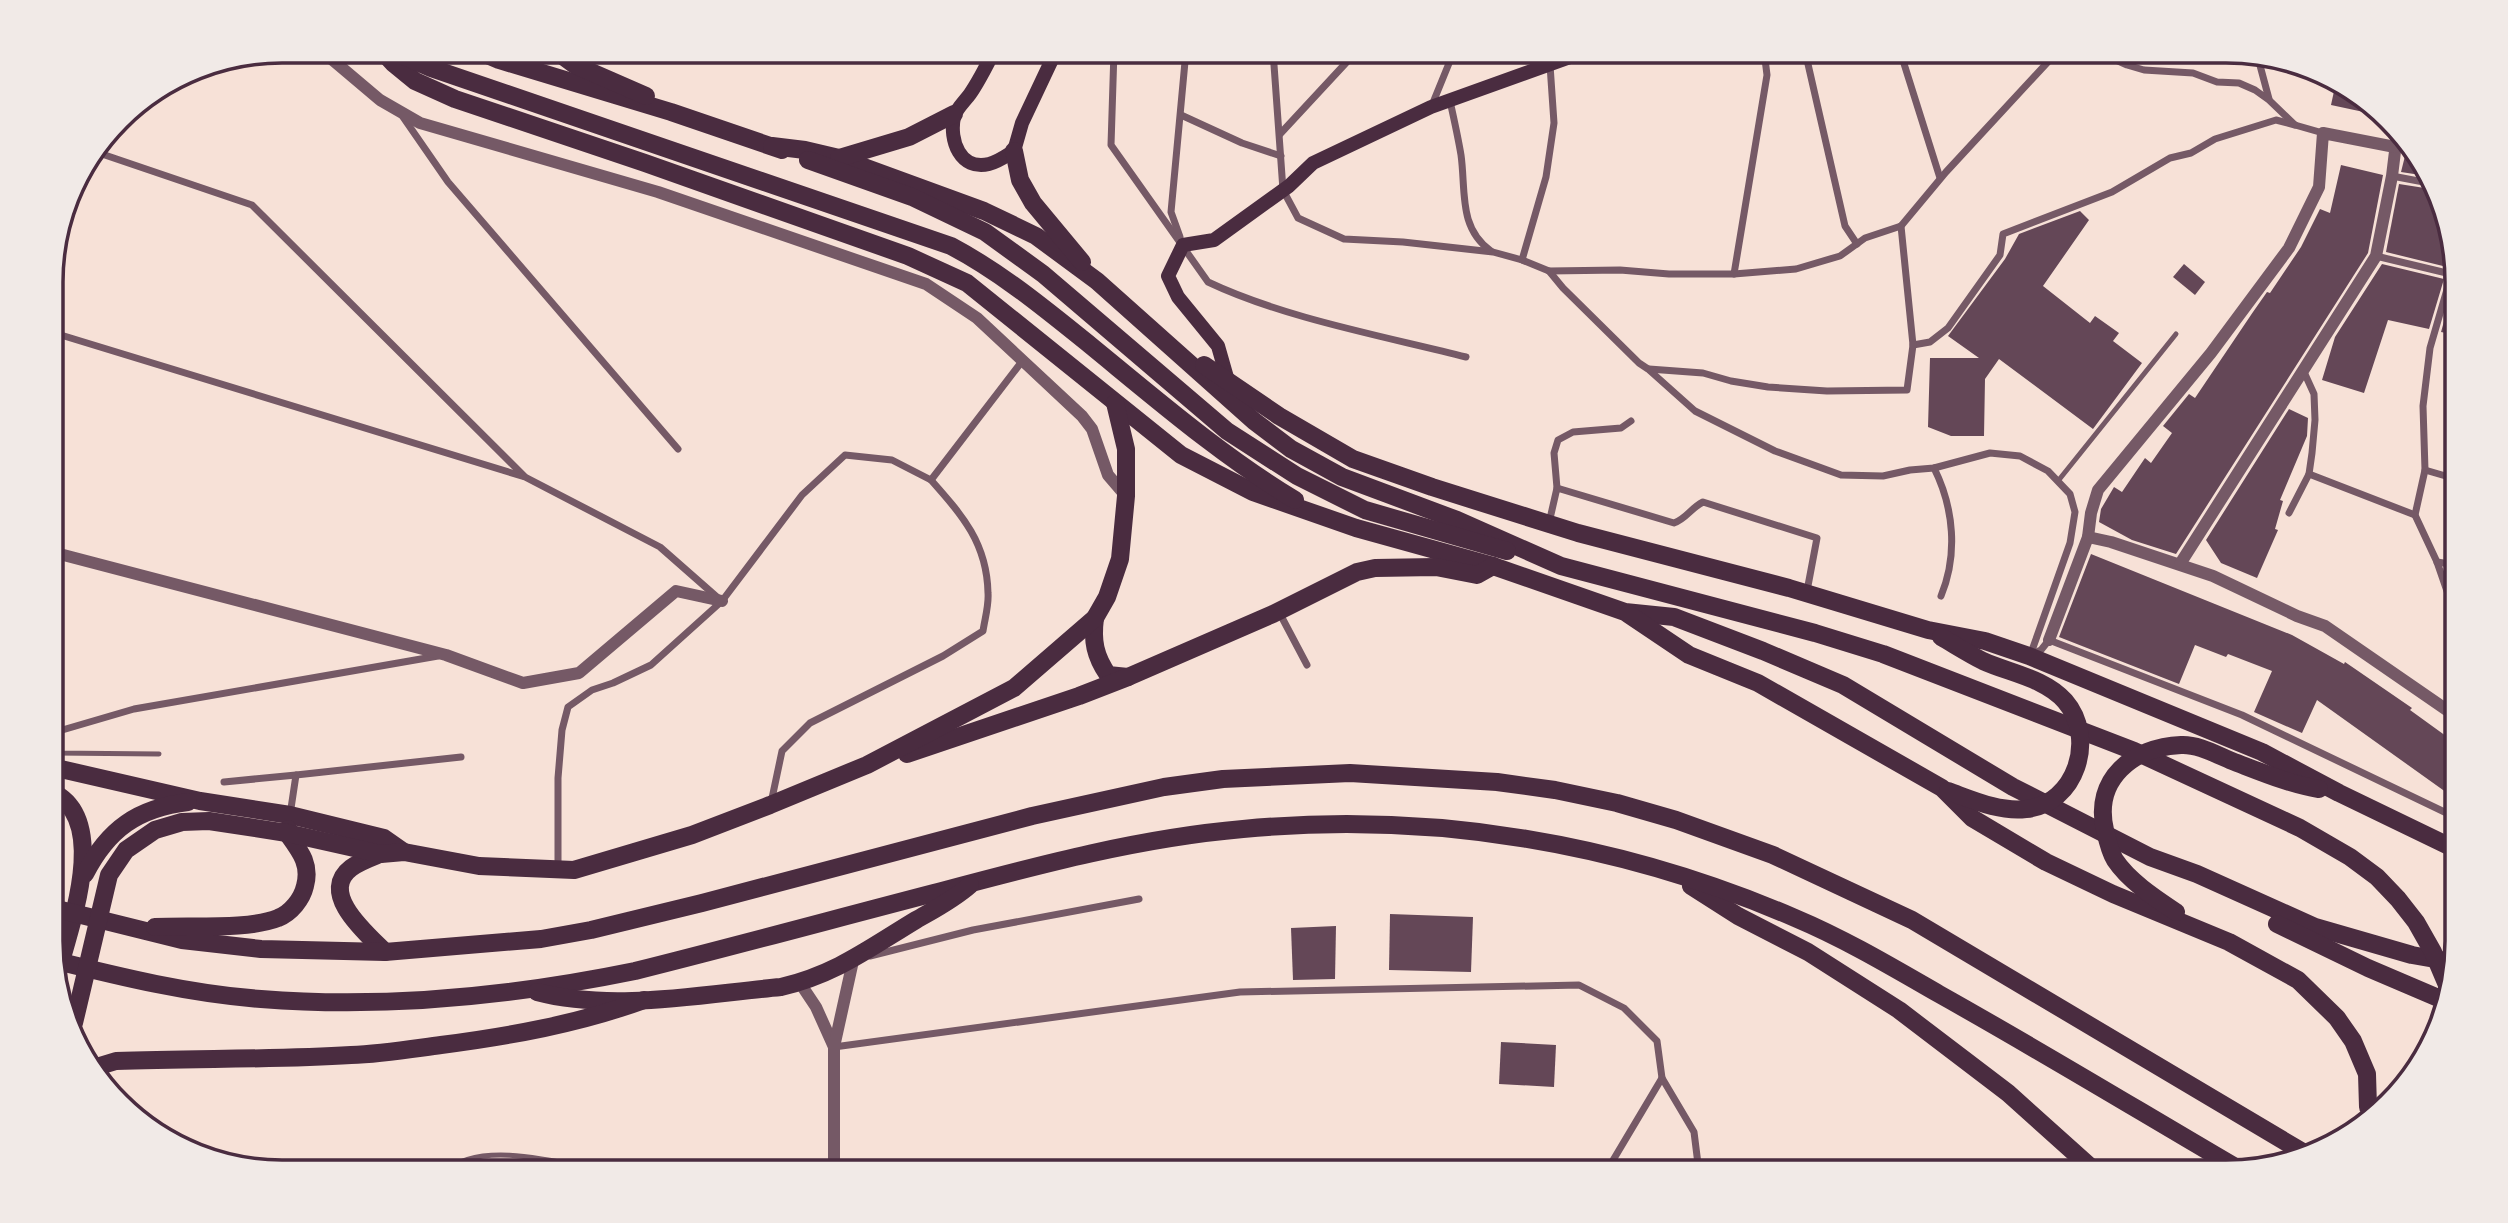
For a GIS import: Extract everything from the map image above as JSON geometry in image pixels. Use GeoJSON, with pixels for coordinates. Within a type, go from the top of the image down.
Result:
{"type":"FeatureCollection","features":[{"type":"Feature","properties":{"kind":"main road"},"geometry":{"type":"LineString","coordinates":[[393,63],[415,81],[455,99],[645,163],[908,257],[967,283],[1181,455],[1201,466],[1267,498],[1356,528],[1493,566],[1625,612],[1674,617],[1843,685],[2013,787],[2150,857],[2236,905],[2437,997]]}},
{"type":"Feature","properties":{"kind":"main road"},"geometry":{"type":"LineString","coordinates":[[420,63],[951,246],[1024,291],[1221,450],[1316,513]]}},
{"type":"Feature","properties":{"kind":"main road"},"geometry":{"type":"LineString","coordinates":[[509,63],[772,146],[912,197],[985,232],[1043,274],[1227,431],[1263,456],[1328,493],[1365,510],[1883,654],[2134,751],[2300,828],[2350,857],[2377,877],[2416,922],[2442,974]]}},
{"type":"Feature","properties":{"kind":"main road"},"geometry":{"type":"LineString","coordinates":[[572,63],[703,123]]}},
{"type":"Feature","properties":{"kind":"main road"},"geometry":{"type":"LineString","coordinates":[[839,158],[909,137],[954,114],[970,95],[987,63]]}},
{"type":"Feature","properties":{"kind":"main road"},"geometry":{"type":"LineString","coordinates":[[1050,63],[1022,123],[1014,151],[1020,180],[1033,203],[1097,281]]}},
{"type":"Feature","properties":{"kind":"main road"},"geometry":{"type":"LineString","coordinates":[[1228,381],[1218,346],[1178,296],[1168,276],[1183,244],[1214,240],[1283,190],[1313,163],[1432,107],[1553,63]]}},
{"type":"Feature","properties":{"kind":"main road"},"geometry":{"type":"LineString","coordinates":[[954,114],[954,139],[957,150],[965,160],[977,165],[989,164],[1014,151]]}},
{"type":"Feature","properties":{"kind":"main road"},"geometry":{"type":"LineString","coordinates":[[772,146],[839,158],[941,194],[1015,225],[1047,244],[1097,281],[1254,421],[1291,449],[1342,477],[1457,520],[1561,565]]}},
{"type":"Feature","properties":{"kind":"main road"},"geometry":{"type":"LineString","coordinates":[[1183,356],[1210,367],[1279,416],[1353,459],[1549,523],[1806,593],[1928,631],[1985,641],[2029,656],[2262,752],[2445,844]]}},
{"type":"Feature","properties":{"kind":"main road"},"geometry":{"type":"LineString","coordinates":[[385,952],[357,925],[347,911],[340,888],[340,879],[349,869],[381,854],[404,852],[479,866],[574,870],[692,835],[867,765],[1014,688],[1095,618],[1107,597],[1120,559],[1126,496],[1126,449],[1115,403]]}},
{"type":"Feature","properties":{"kind":"main road"},"geometry":{"type":"LineString","coordinates":[[867,765],[938,745],[1128,677],[1278,611],[1357,572],[1375,568],[1414,567],[1477,575],[1493,566]]}},
{"type":"Feature","properties":{"kind":"main road"},"geometry":{"type":"LineString","coordinates":[[1625,612],[1689,655],[1758,683],[1942,788],[2003,809],[2040,806],[2057,797],[2076,770],[2080,751],[2073,714],[2057,694],[2030,679],[1984,661],[1928,631]]}},
{"type":"Feature","properties":{"kind":"main road"},"geometry":{"type":"LineString","coordinates":[[1095,618],[1092,639],[1098,661],[1108,675],[1128,677]]}},
{"type":"Feature","properties":{"kind":"main road"},"geometry":{"type":"LineString","coordinates":[[2210,934],[2135,881],[2114,859],[2101,815],[2104,794],[2116,772],[2133,757],[2183,744],[2201,748],[2301,786],[2339,793]]}},
{"type":"Feature","properties":{"kind":"main road"},"geometry":{"type":"LineString","coordinates":[[63,769],[200,800],[289,824],[381,854]]}},
{"type":"Feature","properties":{"kind":"main road"},"geometry":{"type":"LineString","coordinates":[[63,911],[183,940],[261,949],[385,952],[541,939],[689,907],[1032,816],[1164,787],[1223,779],[1338,773],[1497,782],[1555,790],[1617,803],[1676,820],[1773,855],[1912,920],[2296,1148]]}},
{"type":"Feature","properties":{"kind":"main road"},"geometry":{"type":"LineString","coordinates":[[1942,788],[1972,818],[2046,862],[2113,894],[2210,934],[2267,961],[2298,980],[2337,1018],[2353,1041],[2367,1074],[2368,1107]]}},
{"type":"Feature","properties":{"kind":"main road"},"geometry":{"type":"LineString","coordinates":[[63,799],[70,804],[82,833],[84,846],[80,883],[64,949]]}},
{"type":"Feature","properties":{"kind":"main road"},"geometry":{"type":"LineString","coordinates":[[80,883],[104,842],[118,828],[139,815],[167,805],[200,800]]}},
{"type":"Feature","properties":{"kind":"main road"},"geometry":{"type":"LineString","coordinates":[[76,1014],[109,875],[121,856],[137,840],[155,830],[182,822],[289,824],[384,838],[404,852]]}},
{"type":"Feature","properties":{"kind":"main road"},"geometry":{"type":"LineString","coordinates":[[65,963],[159,985],[261,999],[378,1002],[481,996],[635,971],[972,883],[1105,851],[1186,836],[1242,829],[1353,823],[1448,827],[1554,843],[1664,869],[1764,905],[1843,940],[1991,1023],[2223,1160]]}},
{"type":"Feature","properties":{"kind":"main road"},"geometry":{"type":"LineString","coordinates":[[134,929],[261,923],[281,917],[294,907],[303,893],[307,876],[305,857],[289,824]]}},
{"type":"Feature","properties":{"kind":"main road"},"geometry":{"type":"LineString","coordinates":[[2150,857],[2187,870],[2315,928],[2347,939],[2444,961]]}},
{"type":"Feature","properties":{"kind":"main road"},"geometry":{"type":"LineString","coordinates":[[1664,869],[1738,916],[1808,951],[1899,1010],[2008,1093],[2083,1160]]}},
{"type":"Feature","properties":{"kind":"main road"},"geometry":{"type":"LineString","coordinates":[[526,990],[557,998],[594,1001],[644,1000],[800,983],[853,961],[916,920],[952,901],[972,883]]}},
{"type":"Feature","properties":{"kind":"main road"},"geometry":{"type":"LineString","coordinates":[[102,1065],[116,1061],[354,1055],[419,1048],[559,1025],[612,1012],[644,1000]]}},
{"type":"Feature","properties":{"kind":"street"},"geometry":{"type":"LineString","coordinates":[[336,63],[380,100],[420,123],[658,192],[926,284],[977,318],[1082,416],[1091,429],[1108,475],[1126,496]]}},
{"type":"Feature","properties":{"kind":"street"},"geometry":{"type":"LineString","coordinates":[[1114,63],[1111,145],[1208,282],[1286,311],[1466,357]]}},
{"type":"Feature","properties":{"kind":"street"},"geometry":{"type":"LineString","coordinates":[[1183,244],[1171,212],[1185,63]]}},
{"type":"Feature","properties":{"kind":"street"},"geometry":{"type":"LineString","coordinates":[[1274,63],[1283,190],[1298,218],[1345,239],[1493,252],[1549,271],[1620,270],[1669,274],[1734,274],[1796,269],[1840,256],[1866,238],[1901,226],[1940,178],[2047,63]]}},
{"type":"Feature","properties":{"kind":"street"},"geometry":{"type":"LineString","coordinates":[[1280,134],[1345,63]]}},
{"type":"Feature","properties":{"kind":"street"},"geometry":{"type":"LineString","coordinates":[[1432,107],[1449,63]]}},
{"type":"Feature","properties":{"kind":"street"},"geometry":{"type":"LineString","coordinates":[[1734,274],[1767,75],[1766,63]]}},
{"type":"Feature","properties":{"kind":"street"},"geometry":{"type":"LineString","coordinates":[[1808,63],[1844,226],[1857,244]]}},
{"type":"Feature","properties":{"kind":"street"},"geometry":{"type":"LineString","coordinates":[[1904,63],[1940,178]]}},
{"type":"Feature","properties":{"kind":"street"},"geometry":{"type":"LineString","coordinates":[[2123,63],[2144,69],[2193,73],[2217,82],[2239,83],[2269,100],[2295,125]]}},
{"type":"Feature","properties":{"kind":"street"},"geometry":{"type":"LineString","coordinates":[[1522,260],[1546,177],[1554,122],[1550,64]]}},
{"type":"Feature","properties":{"kind":"street"},"geometry":{"type":"LineString","coordinates":[[2260,66],[2269,100]]}},
{"type":"Feature","properties":{"kind":"street"},"geometry":{"type":"LineString","coordinates":[[1450,101],[1461,155],[1466,219],[1474,236],[1493,252]]}},
{"type":"Feature","properties":{"kind":"street"},"geometry":{"type":"LineString","coordinates":[[398,111],[448,182],[678,450]]}},
{"type":"Feature","properties":{"kind":"street"},"geometry":{"type":"LineString","coordinates":[[1181,115],[1242,143],[1281,156]]}},
{"type":"Feature","properties":{"kind":"street"},"geometry":{"type":"LineString","coordinates":[[1913,345],[1930,342],[1948,328],[2000,256],[2003,234],[2112,192],[2170,158],[2191,153],[2215,139],[2276,120],[2323,133],[2393,141]]}},
{"type":"Feature","properties":{"kind":"street"},"geometry":{"type":"LineString","coordinates":[[2029,656],[2041,650],[2049,640],[2088,537],[2098,490],[2211,353],[2289,248],[2319,187],[2323,133]]}},
{"type":"Feature","properties":{"kind":"street"},"geometry":{"type":"LineString","coordinates":[[2180,564],[2376,256],[2396,144]]}},
{"type":"Feature","properties":{"kind":"street"},"geometry":{"type":"LineString","coordinates":[[104,155],[252,205],[525,477]]}},
{"type":"Feature","properties":{"kind":"street"},"geometry":{"type":"LineString","coordinates":[[2392,176],[2420,181]]}},
{"type":"Feature","properties":{"kind":"street"},"geometry":{"type":"LineString","coordinates":[[1648,369],[1703,373],[1768,387],[1827,391],[1908,390],[1913,345],[1901,226]]}},
{"type":"Feature","properties":{"kind":"street"},"geometry":{"type":"LineString","coordinates":[[2376,256],[2444,272]]}},
{"type":"Feature","properties":{"kind":"street"},"geometry":{"type":"LineString","coordinates":[[1549,271],[1639,363],[1695,411],[1743,437],[1814,467],[1841,475],[1883,476],[1934,468],[1990,453],[2020,456],[2048,471],[2070,494],[2076,512],[2070,543],[2029,656]]}},
{"type":"Feature","properties":{"kind":"street"},"geometry":{"type":"LineString","coordinates":[[2445,300],[2430,348],[2423,406],[2425,470],[2414,515],[2445,585]]}},
{"type":"Feature","properties":{"kind":"street"},"geometry":{"type":"LineString","coordinates":[[63,336],[525,477],[660,547],[722,601]]}},
{"type":"Feature","properties":{"kind":"street"},"geometry":{"type":"LineString","coordinates":[[931,480],[1023,359]]}},
{"type":"Feature","properties":{"kind":"street"},"geometry":{"type":"LineString","coordinates":[[2289,513],[2309,474],[2315,420],[2314,394],[2304,372]]}},
{"type":"Feature","properties":{"kind":"street"},"geometry":{"type":"LineString","coordinates":[[1549,523],[1557,488],[1554,453],[1558,440],[1573,432],[1622,428],[1631,421]]}},
{"type":"Feature","properties":{"kind":"street"},"geometry":{"type":"LineString","coordinates":[[558,869],[558,778],[562,730],[568,707],[592,690],[614,683],[651,665],[722,601],[802,495],[845,455],[892,460],[931,480],[962,515],[981,548],[989,594],[983,631],[943,656],[810,723],[782,751],[770,805]]}},
{"type":"Feature","properties":{"kind":"street"},"geometry":{"type":"LineString","coordinates":[[1934,468],[1947,499],[1952,535],[1948,580],[1941,596]]}},
{"type":"Feature","properties":{"kind":"street"},"geometry":{"type":"LineString","coordinates":[[2425,470],[2445,476]]}},
{"type":"Feature","properties":{"kind":"street"},"geometry":{"type":"LineString","coordinates":[[2309,474],[2414,515]]}},
{"type":"Feature","properties":{"kind":"street"},"geometry":{"type":"LineString","coordinates":[[1557,488],[1674,523],[1684,519],[1694,507],[1703,502],[1817,538],[1806,593]]}},
{"type":"Feature","properties":{"kind":"street"},"geometry":{"type":"LineString","coordinates":[[2088,537],[2213,576],[2297,616],[2325,626],[2445,709]]}},
{"type":"Feature","properties":{"kind":"street"},"geometry":{"type":"LineString","coordinates":[[63,555],[446,655],[523,683],[579,673],[676,591],[722,601]]}},
{"type":"Feature","properties":{"kind":"street"},"geometry":{"type":"LineString","coordinates":[[2437,562],[2445,563]]}},
{"type":"Feature","properties":{"kind":"street"},"geometry":{"type":"LineString","coordinates":[[1278,611],[1307,665]]}},
{"type":"Feature","properties":{"kind":"street"},"geometry":{"type":"LineString","coordinates":[[2049,640],[2242,715],[2445,812]]}},
{"type":"Feature","properties":{"kind":"street"},"geometry":{"type":"LineString","coordinates":[[63,730],[134,709],[446,655]]}},
{"type":"Feature","properties":{"kind":"street"},"geometry":{"type":"LineString","coordinates":[[224,782],[461,757]]}},
{"type":"Feature","properties":{"kind":"street"},"geometry":{"type":"LineString","coordinates":[[289,824],[296,775]]}},
{"type":"Feature","properties":{"kind":"street"},"geometry":{"type":"LineString","coordinates":[[834,1160],[834,1047],[853,961],[972,930],[1139,899]]}},
{"type":"Feature","properties":{"kind":"street"},"geometry":{"type":"LineString","coordinates":[[800,983],[816,1007],[834,1047]]}},
{"type":"Feature","properties":{"kind":"street"},"geometry":{"type":"LineString","coordinates":[[834,1047],[1240,992],[1579,985],[1624,1009],[1657,1041],[1662,1079],[1694,1132],[1698,1160]]}},
{"type":"Feature","properties":{"kind":"street"},"geometry":{"type":"LineString","coordinates":[[1613,1160],[1662,1079]]}},
{"type":"Feature","properties":{"kind":"lane"},"geometry":{"type":"LineString","coordinates":[[2057,481],[2176,334]]}},
{"type":"Feature","properties":{"kind":"lane"},"geometry":{"type":"LineString","coordinates":[[63,753],[159,754]]}},
{"type":"Feature","properties":{"kind":"lane"},"geometry":{"type":"LineString","coordinates":[[471,1160],[505,1154],[539,1160]]}},
{"type":"Feature","properties":{"kind":"building"},"geometry":{"type":"Polygon","coordinates":[[[2334,91],[2364,112],[2331,105],[2334,91]]]}},
{"type":"Feature","properties":{"kind":"building"},"geometry":{"type":"Polygon","coordinates":[[[2405,156],[2417,174],[2401,172],[2405,156]]]}},
{"type":"Feature","properties":{"kind":"building"},"geometry":{"type":"Polygon","coordinates":[[[2341,165],[2383,175],[2368,253],[2176,554],[2132,540],[2099,522],[2101,509],[2114,487],[2122,492],[2145,458],[2151,463],[2172,433],[2163,426],[2189,394],[2195,398],[2301,247],[2320,209],[2330,213],[2341,165]]]}},
{"type":"Feature","properties":{"kind":"building"},"geometry":{"type":"Polygon","coordinates":[[[2399,184],[2423,188],[2438,226],[2444,266],[2386,252],[2399,184]]]}},
{"type":"Feature","properties":{"kind":"building"},"geometry":{"type":"Polygon","coordinates":[[[2080,211],[2089,220],[2043,286],[2090,323],[2095,316],[2119,333],[2113,341],[2142,363],[2093,429],[1999,359],[1985,379],[1984,436],[1951,436],[1928,427],[1930,358],[1979,358],[1948,336],[2005,259],[2019,234],[2080,211]]]}},
{"type":"Feature","properties":{"kind":"building"},"geometry":{"type":"Polygon","coordinates":[[[2184,264],[2205,282],[2195,295],[2173,277],[2184,264]]]}},
{"type":"Feature","properties":{"kind":"building"},"geometry":{"type":"Polygon","coordinates":[[[2382,264],[2444,279],[2429,329],[2388,320],[2364,393],[2322,380],[2335,337],[2382,264]]]}},
{"type":"Feature","properties":{"kind":"building"},"geometry":{"type":"Polygon","coordinates":[[[2289,409],[2308,418],[2307,436],[2280,500],[2283,501],[2275,529],[2278,530],[2257,578],[2221,563],[2206,540],[2289,409]]]}},
{"type":"Feature","properties":{"kind":"building"},"geometry":{"type":"Polygon","coordinates":[[[2091,554],[2292,635],[2344,664],[2345,662],[2412,708],[2410,710],[2445,735],[2445,791],[2317,700],[2302,733],[2254,712],[2272,671],[2195,645],[2179,684],[2059,637],[2091,554]]]}},
{"type":"Feature","properties":{"kind":"building"},"geometry":{"type":"Polygon","coordinates":[[[1390,914],[1473,917],[1471,972],[1389,970],[1390,914]]]}},
{"type":"Feature","properties":{"kind":"building"},"geometry":{"type":"Polygon","coordinates":[[[1336,926],[1335,979],[1293,980],[1291,928],[1336,926]]]}},
{"type":"Feature","properties":{"kind":"building"},"geometry":{"type":"Polygon","coordinates":[[[1501,1042],[1556,1045],[1554,1087],[1499,1084],[1501,1042]]]}}]}
